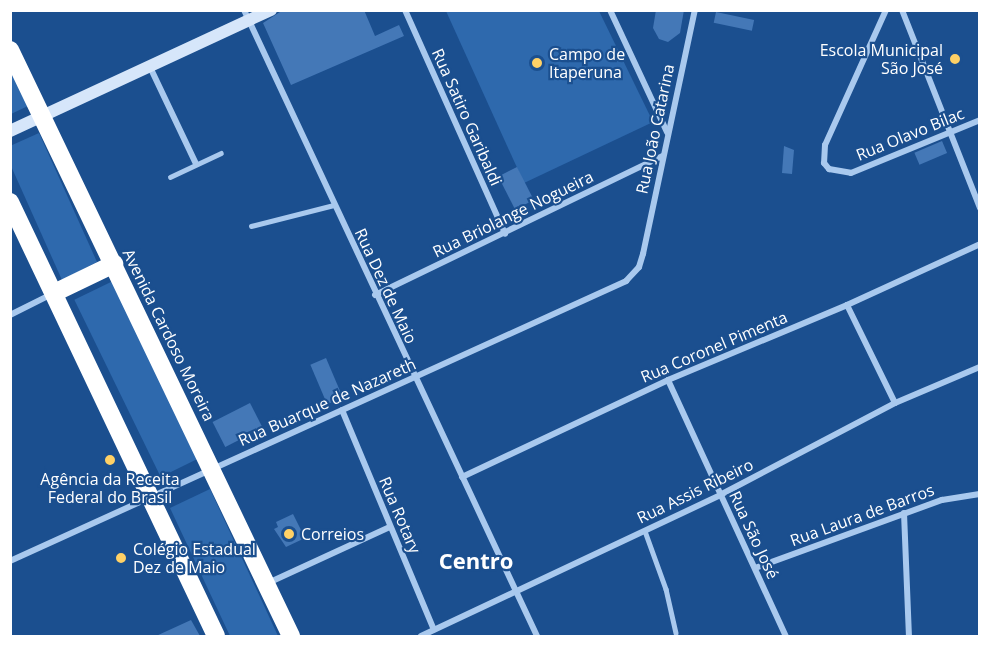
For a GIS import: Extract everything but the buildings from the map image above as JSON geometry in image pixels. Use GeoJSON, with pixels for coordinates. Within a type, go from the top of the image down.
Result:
{"type":"FeatureCollection","features":[{"type":"Feature","properties":{"kind":"highway","name":"Avenida Cardoso Moreira"},"geometry":{"type":"LineString","coordinates":[[10,50],[291,636]]}},
{"type":"Feature","properties":{"kind":"highway"},"geometry":{"type":"LineString","coordinates":[[10,202],[216,636]]}},
{"type":"Feature","properties":{"kind":"highway"},"geometry":{"type":"LineString","coordinates":[[54,293],[114,264]]}},
{"type":"Feature","properties":{"kind":"main road"},"geometry":{"type":"LineString","coordinates":[[10,132],[150,67],[247,16],[272,10]]}},
{"type":"Feature","properties":{"kind":"street","name":"Rua Satiro Garibaldi"},"geometry":{"type":"LineString","coordinates":[[405,10],[505,234]]}},
{"type":"Feature","properties":{"kind":"street"},"geometry":{"type":"LineString","coordinates":[[610,10],[667,133]]}},
{"type":"Feature","properties":{"kind":"street","name":"Rua João Catarina"},"geometry":{"type":"LineString","coordinates":[[643,254],[662,156],[695,10]]}},
{"type":"Feature","properties":{"kind":"street","name":"Rua Olavo Bilac"},"geometry":{"type":"LineString","coordinates":[[886,10],[825,145],[824,163],[829,169],[851,173],[950,130],[980,120]]}},
{"type":"Feature","properties":{"kind":"street"},"geometry":{"type":"LineString","coordinates":[[902,10],[980,208]]}},
{"type":"Feature","properties":{"kind":"street","name":"Rua Dez de Maio"},"geometry":{"type":"LineString","coordinates":[[247,16],[413,378],[537,636]]}},
{"type":"Feature","properties":{"kind":"street"},"geometry":{"type":"LineString","coordinates":[[150,67],[196,164]]}},
{"type":"Feature","properties":{"kind":"street","name":"Rua Briolange Nogueira"},"geometry":{"type":"LineString","coordinates":[[375,295],[662,156]]}},
{"type":"Feature","properties":{"kind":"street","name":"Rua Coronel Pimenta"},"geometry":{"type":"LineString","coordinates":[[462,477],[668,380],[847,305],[980,244]]}},
{"type":"Feature","properties":{"kind":"street","name":"Rua Buarque de Nazareth"},"geometry":{"type":"LineString","coordinates":[[10,561],[152,499],[626,281],[639,267],[643,254]]}},
{"type":"Feature","properties":{"kind":"street"},"geometry":{"type":"LineString","coordinates":[[10,315],[54,293]]}},
{"type":"Feature","properties":{"kind":"street"},"geometry":{"type":"LineString","coordinates":[[847,305],[895,402]]}},
{"type":"Feature","properties":{"kind":"street","name":"Rua Assis Ribeiro"},"geometry":{"type":"LineString","coordinates":[[421,636],[720,495],[895,402],[980,367]]}},
{"type":"Feature","properties":{"kind":"street","name":"Rua São José"},"geometry":{"type":"LineString","coordinates":[[668,380],[786,636]]}},
{"type":"Feature","properties":{"kind":"street","name":"Rua Rotary"},"geometry":{"type":"LineString","coordinates":[[342,410],[434,630]]}},
{"type":"Feature","properties":{"kind":"street","name":"Rua Laura de Barros"},"geometry":{"type":"LineString","coordinates":[[755,568],[904,513],[959,495],[980,494]]}},
{"type":"Feature","properties":{"kind":"street"},"geometry":{"type":"LineString","coordinates":[[904,513],[909,636]]}},
{"type":"Feature","properties":{"kind":"street"},"geometry":{"type":"LineString","coordinates":[[267,584],[390,528]]}},
{"type":"Feature","properties":{"kind":"lane"},"geometry":{"type":"LineString","coordinates":[[170,177],[221,153]]}},
{"type":"Feature","properties":{"kind":"lane"},"geometry":{"type":"LineString","coordinates":[[251,226],[334,205]]}},
{"type":"Feature","properties":{"kind":"lane"},"geometry":{"type":"LineString","coordinates":[[645,531],[666,589],[676,633]]}},
{"type":"Feature","properties":{"kind":"shaded area","name":"Campo de Itaperuna"},"geometry":{"type":"Polygon","coordinates":[[[446,11],[599,11],[653,122],[524,183],[446,11]]]}},
{"type":"Feature","properties":{"kind":"shaded area"},"geometry":{"type":"Polygon","coordinates":[[[10,69],[28,106],[11,114],[10,114],[10,69]]]}},
{"type":"Feature","properties":{"kind":"shaded area"},"geometry":{"type":"Polygon","coordinates":[[[39,133],[97,262],[62,280],[11,166],[10,146],[39,133]]]}},
{"type":"Feature","properties":{"kind":"shaded area"},"geometry":{"type":"Polygon","coordinates":[[[113,281],[199,458],[161,477],[74,300],[113,281]]]}},
{"type":"Feature","properties":{"kind":"shaded area"},"geometry":{"type":"Polygon","coordinates":[[[210,489],[278,636],[230,636],[170,508],[210,489]]]}},
{"type":"Feature","properties":{"kind":"place","name":"Escola Municipal São José"},"geometry":{"type":"Point","coordinates":[955,59]}},
{"type":"Feature","properties":{"kind":"place","name":"Campo de Itaperuna"},"geometry":{"type":"Point","coordinates":[537,63]}},
{"type":"Feature","properties":{"kind":"place","name":"Agência da Receita Federal do Brasil"},"geometry":{"type":"Point","coordinates":[110,460]}},
{"type":"Feature","properties":{"kind":"place","name":"Correios"},"geometry":{"type":"Point","coordinates":[289,534]}},
{"type":"Feature","properties":{"kind":"place","name":"Colégio Estadual Dez de Maio"},"geometry":{"type":"Point","coordinates":[121,558]}},
{"type":"Feature","properties":{"kind":"district","name":"Centro"},"geometry":{"type":"Point","coordinates":[476,561]}}]}
